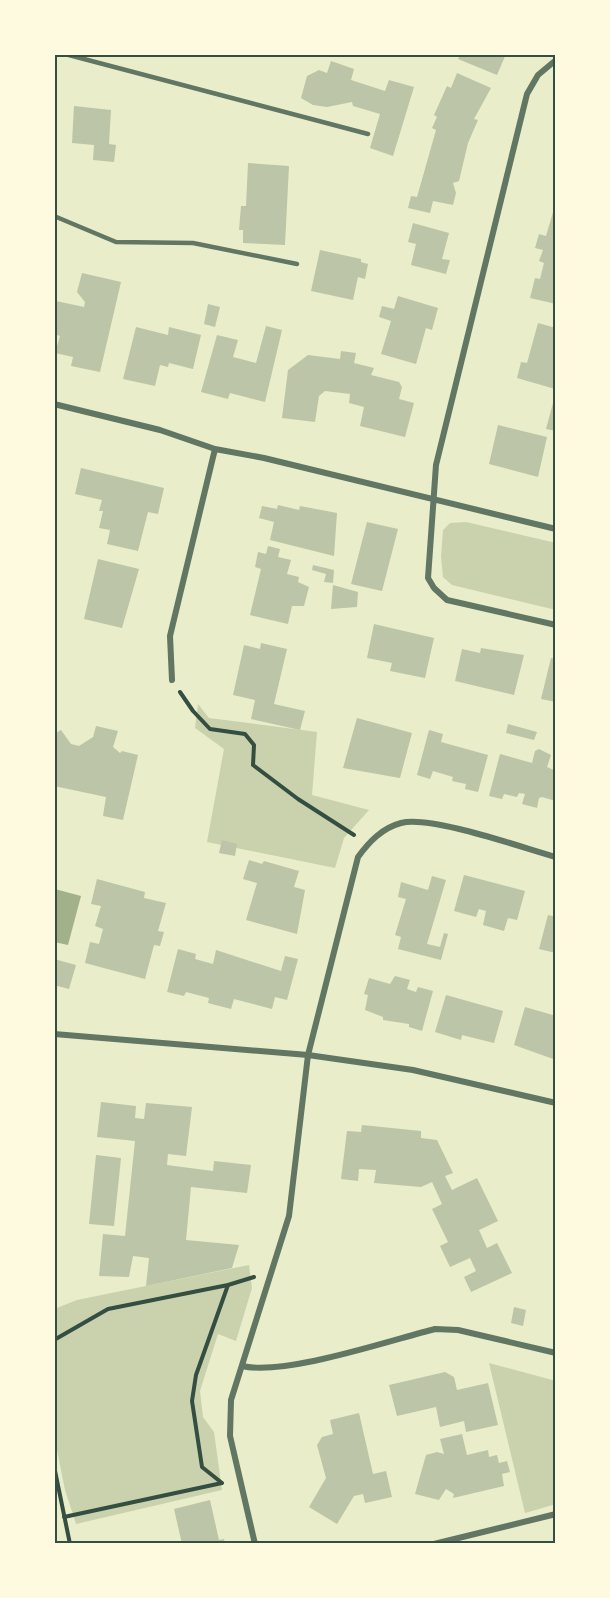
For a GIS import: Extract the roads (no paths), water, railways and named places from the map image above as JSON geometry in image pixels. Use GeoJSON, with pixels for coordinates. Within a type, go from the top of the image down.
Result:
{"type":"FeatureCollection","features":[{"type":"Feature","properties":{"kind":"street"},"geometry":{"type":"LineString","coordinates":[[556,60],[538,75],[527,94],[436,465],[428,578],[434,588],[447,600],[556,625]]}},
{"type":"Feature","properties":{"kind":"street"},"geometry":{"type":"LineString","coordinates":[[54,404],[160,430],[215,449],[264,458],[556,529]]}},
{"type":"Feature","properties":{"kind":"street"},"geometry":{"type":"LineString","coordinates":[[172,680],[170,636],[215,449]]}},
{"type":"Feature","properties":{"kind":"street"},"geometry":{"type":"LineString","coordinates":[[255,1544],[230,1436],[231,1400],[289,1216],[308,1055],[358,857],[367,844],[379,834],[402,822],[436,824],[556,857]]}},
{"type":"Feature","properties":{"kind":"street"},"geometry":{"type":"LineString","coordinates":[[54,1034],[308,1055],[413,1070],[556,1103]]}},
{"type":"Feature","properties":{"kind":"street"},"geometry":{"type":"LineString","coordinates":[[242,1366],[258,1370],[289,1366],[435,1329],[458,1330],[556,1353]]}},
{"type":"Feature","properties":{"kind":"street"},"geometry":{"type":"LineString","coordinates":[[434,1544],[556,1514]]}},
{"type":"Feature","properties":{"kind":"lane"},"geometry":{"type":"LineString","coordinates":[[65,54],[368,134]]}},
{"type":"Feature","properties":{"kind":"lane"},"geometry":{"type":"LineString","coordinates":[[54,216],[116,242],[193,243],[297,264]]}}]}
